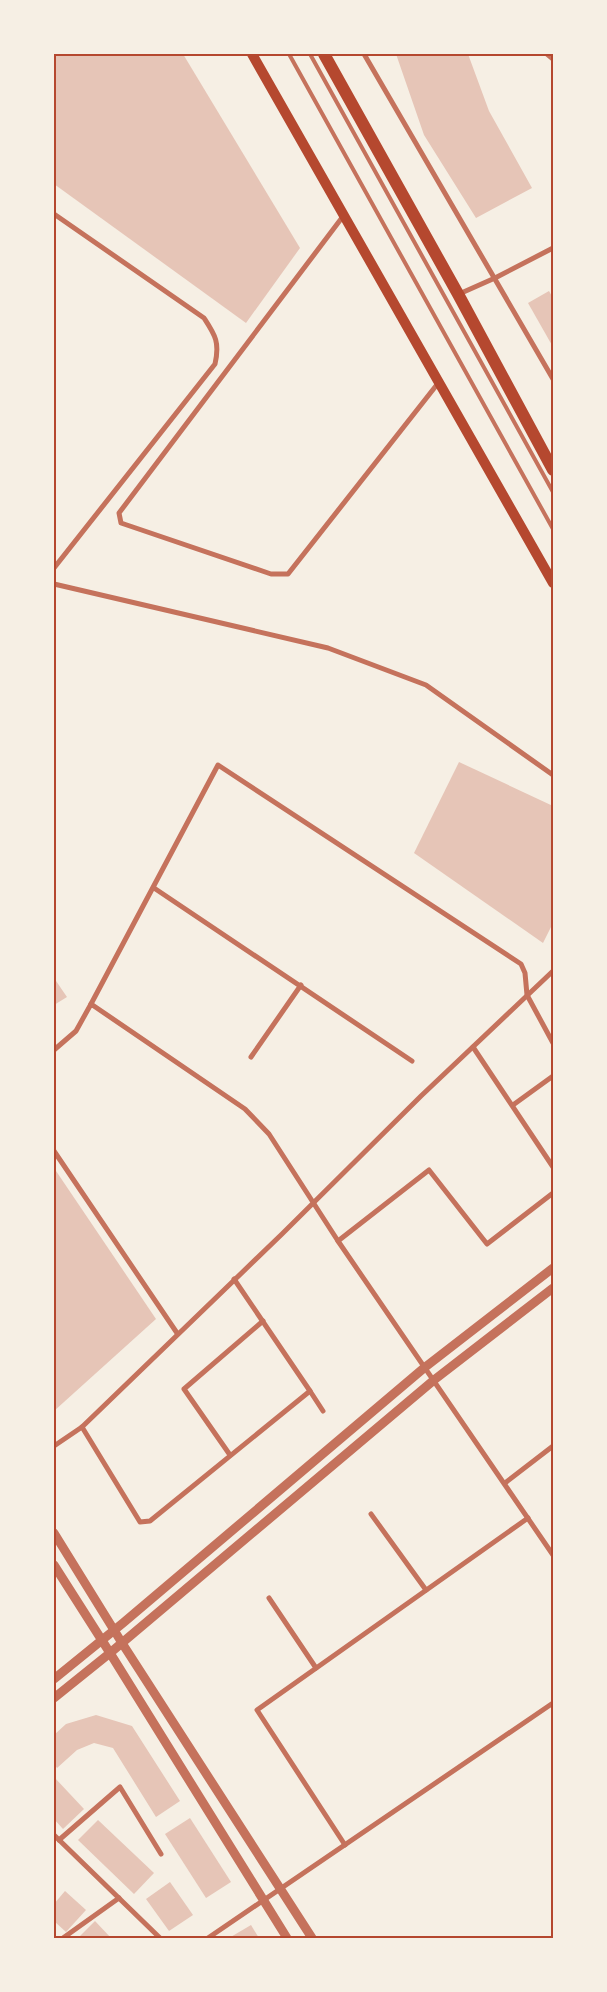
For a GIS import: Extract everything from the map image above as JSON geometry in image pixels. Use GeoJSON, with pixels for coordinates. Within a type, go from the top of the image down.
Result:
{"type":"FeatureCollection","features":[{"type":"Feature","properties":{"kind":"main road"},"geometry":{"type":"LineString","coordinates":[[252,54],[553,583]]}},
{"type":"Feature","properties":{"kind":"main road"},"geometry":{"type":"LineString","coordinates":[[324,54],[458,294],[553,470]]}},
{"type":"Feature","properties":{"kind":"street"},"geometry":{"type":"LineString","coordinates":[[364,54],[553,379]]}},
{"type":"Feature","properties":{"kind":"street"},"geometry":{"type":"LineString","coordinates":[[547,54],[553,59]]}},
{"type":"Feature","properties":{"kind":"street"},"geometry":{"type":"LineString","coordinates":[[54,214],[204,318],[216,337],[218,350],[215,364],[54,568]]}},
{"type":"Feature","properties":{"kind":"street"},"geometry":{"type":"LineString","coordinates":[[344,215],[119,513],[121,523],[271,574],[288,574],[439,382]]}},
{"type":"Feature","properties":{"kind":"street"},"geometry":{"type":"LineString","coordinates":[[458,294],[495,278],[553,248]]}},
{"type":"Feature","properties":{"kind":"street"},"geometry":{"type":"LineString","coordinates":[[54,584],[328,648],[426,685],[553,775]]}},
{"type":"Feature","properties":{"kind":"street"},"geometry":{"type":"LineString","coordinates":[[54,1050],[76,1031],[218,766],[521,964],[525,973],[527,995],[553,1043]]}},
{"type":"Feature","properties":{"kind":"street"},"geometry":{"type":"LineString","coordinates":[[154,888],[412,1061]]}},
{"type":"Feature","properties":{"kind":"street"},"geometry":{"type":"LineString","coordinates":[[54,1446],[82,1427],[313,1203],[420,1096],[553,971]]}},
{"type":"Feature","properties":{"kind":"street"},"geometry":{"type":"LineString","coordinates":[[251,1057],[300,986]]}},
{"type":"Feature","properties":{"kind":"street"},"geometry":{"type":"LineString","coordinates":[[91,1004],[245,1109],[269,1134],[338,1241],[553,1554]]}},
{"type":"Feature","properties":{"kind":"street"},"geometry":{"type":"LineString","coordinates":[[473,1047],[553,1167]]}},
{"type":"Feature","properties":{"kind":"street"},"geometry":{"type":"LineString","coordinates":[[513,1105],[553,1076]]}},
{"type":"Feature","properties":{"kind":"street"},"geometry":{"type":"LineString","coordinates":[[54,1151],[177,1333]]}},
{"type":"Feature","properties":{"kind":"street"},"geometry":{"type":"LineString","coordinates":[[338,1241],[429,1170],[487,1244],[553,1193]]}},
{"type":"Feature","properties":{"kind":"street"},"geometry":{"type":"LineString","coordinates":[[54,1679],[424,1368],[553,1268]]}},
{"type":"Feature","properties":{"kind":"street"},"geometry":{"type":"LineString","coordinates":[[234,1279],[323,1411]]}},
{"type":"Feature","properties":{"kind":"street"},"geometry":{"type":"LineString","coordinates":[[54,1698],[434,1380],[553,1288]]}},
{"type":"Feature","properties":{"kind":"street"},"geometry":{"type":"LineString","coordinates":[[230,1455],[184,1389],[263,1322]]}},
{"type":"Feature","properties":{"kind":"street"},"geometry":{"type":"LineString","coordinates":[[82,1427],[140,1522],[150,1521],[310,1390]]}},
{"type":"Feature","properties":{"kind":"street"},"geometry":{"type":"LineString","coordinates":[[505,1483],[553,1446]]}},
{"type":"Feature","properties":{"kind":"street"},"geometry":{"type":"LineString","coordinates":[[371,1514],[426,1590]]}},
{"type":"Feature","properties":{"kind":"street"},"geometry":{"type":"LineString","coordinates":[[345,1845],[256,1710],[528,1518]]}},
{"type":"Feature","properties":{"kind":"street"},"geometry":{"type":"LineString","coordinates":[[54,1533],[122,1643],[312,1938]]}},
{"type":"Feature","properties":{"kind":"street"},"geometry":{"type":"LineString","coordinates":[[54,1565],[287,1938]]}},
{"type":"Feature","properties":{"kind":"street"},"geometry":{"type":"LineString","coordinates":[[269,1598],[316,1668]]}},
{"type":"Feature","properties":{"kind":"street"},"geometry":{"type":"LineString","coordinates":[[208,1938],[553,1703]]}},
{"type":"Feature","properties":{"kind":"street"},"geometry":{"type":"LineString","coordinates":[[59,1840],[120,1787],[161,1854]]}},
{"type":"Feature","properties":{"kind":"street"},"geometry":{"type":"LineString","coordinates":[[54,1836],[160,1938]]}},
{"type":"Feature","properties":{"kind":"street"},"geometry":{"type":"LineString","coordinates":[[63,1938],[120,1898]]}},
{"type":"Feature","properties":{"kind":"lane"},"geometry":{"type":"LineString","coordinates":[[289,54],[553,529]]}},
{"type":"Feature","properties":{"kind":"lane"},"geometry":{"type":"LineString","coordinates":[[310,54],[553,492]]}},
{"type":"Feature","properties":{"kind":"building"},"geometry":{"type":"Polygon","coordinates":[[[54,54],[183,54],[300,248],[246,323],[54,184],[54,54]]]}},
{"type":"Feature","properties":{"kind":"building"},"geometry":{"type":"Polygon","coordinates":[[[396,54],[468,54],[489,111],[532,188],[476,218],[424,135],[396,54]]]}},
{"type":"Feature","properties":{"kind":"building"},"geometry":{"type":"Polygon","coordinates":[[[549,291],[553,298],[553,347],[528,303],[549,291]]]}},
{"type":"Feature","properties":{"kind":"building"},"geometry":{"type":"Polygon","coordinates":[[[459,762],[553,806],[553,923],[543,943],[414,853],[459,762]]]}},
{"type":"Feature","properties":{"kind":"building"},"geometry":{"type":"Polygon","coordinates":[[[54,978],[67,997],[54,1005],[54,978]]]}},
{"type":"Feature","properties":{"kind":"building"},"geometry":{"type":"Polygon","coordinates":[[[54,1168],[156,1319],[54,1411],[54,1168]]]}},
{"type":"Feature","properties":{"kind":"building"},"geometry":{"type":"Polygon","coordinates":[[[96,1715],[132,1726],[180,1801],[156,1817],[113,1748],[94,1743],[77,1750],[57,1768],[54,1764],[54,1735],[66,1724],[96,1715]]]}},
{"type":"Feature","properties":{"kind":"building"},"geometry":{"type":"Polygon","coordinates":[[[54,1777],[84,1809],[63,1829],[54,1819],[54,1777]]]}},
{"type":"Feature","properties":{"kind":"building"},"geometry":{"type":"Polygon","coordinates":[[[190,1818],[231,1882],[206,1898],[165,1834],[190,1818]]]}},
{"type":"Feature","properties":{"kind":"building"},"geometry":{"type":"Polygon","coordinates":[[[98,1820],[154,1873],[134,1894],[78,1840],[98,1820]]]}},
{"type":"Feature","properties":{"kind":"building"},"geometry":{"type":"Polygon","coordinates":[[[170,1882],[193,1915],[169,1931],[146,1899],[170,1882]]]}},
{"type":"Feature","properties":{"kind":"building"},"geometry":{"type":"Polygon","coordinates":[[[65,1891],[86,1910],[66,1932],[54,1921],[54,1904],[65,1891]]]}},
{"type":"Feature","properties":{"kind":"building"},"geometry":{"type":"Polygon","coordinates":[[[95,1921],[111,1938],[78,1938],[95,1921]]]}},
{"type":"Feature","properties":{"kind":"building"},"geometry":{"type":"Polygon","coordinates":[[[251,1925],[259,1938],[229,1938],[251,1925]]]}}]}
